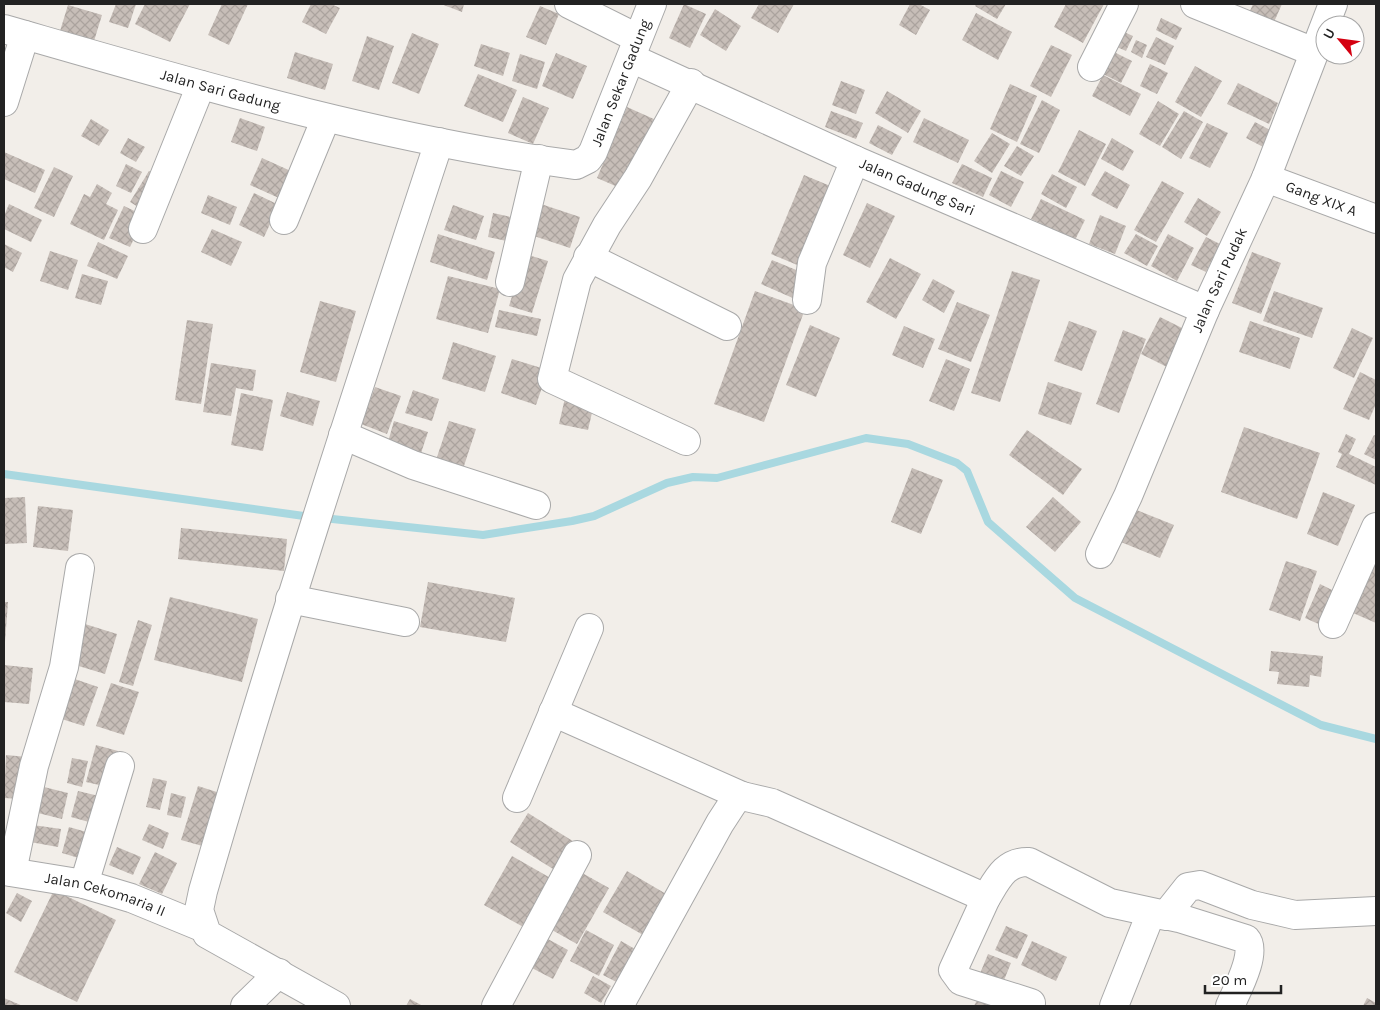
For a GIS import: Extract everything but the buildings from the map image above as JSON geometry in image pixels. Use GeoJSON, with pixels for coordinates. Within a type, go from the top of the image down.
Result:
{"type":"FeatureCollection","features":[{"type":"Feature","properties":{"kind":"street","name":"Jalan Gadung Sari"},"geometry":{"type":"LineString","coordinates":[[569,4],[634,48],[691,83],[855,160],[1206,310]]}},
{"type":"Feature","properties":{"kind":"street","name":"Jalan Sekar Gadung"},"geometry":{"type":"LineString","coordinates":[[439,142],[576,165],[588,160],[652,4]]}},
{"type":"Feature","properties":{"kind":"street"},"geometry":{"type":"LineString","coordinates":[[1092,66],[1124,4]]}},
{"type":"Feature","properties":{"kind":"street"},"geometry":{"type":"LineString","coordinates":[[1196,4],[1314,52]]}},
{"type":"Feature","properties":{"kind":"street","name":"Jalan Sari Pudak"},"geometry":{"type":"LineString","coordinates":[[1100,554],[1128,496],[1206,310],[1266,178],[1333,4]]}},
{"type":"Feature","properties":{"kind":"street"},"geometry":{"type":"LineString","coordinates":[[4,102],[14,32]]}},
{"type":"Feature","properties":{"kind":"street","name":"Jalan Sari Gadung"},"geometry":{"type":"LineString","coordinates":[[14,32],[326,118],[439,142]]}},
{"type":"Feature","properties":{"kind":"street"},"geometry":{"type":"LineString","coordinates":[[686,442],[552,378],[577,280],[588,257],[638,178],[691,83]]}},
{"type":"Feature","properties":{"kind":"street"},"geometry":{"type":"LineString","coordinates":[[143,229],[201,84]]}},
{"type":"Feature","properties":{"kind":"street"},"geometry":{"type":"LineString","coordinates":[[284,220],[326,118]]}},
{"type":"Feature","properties":{"kind":"street"},"geometry":{"type":"LineString","coordinates":[[204,928],[199,910],[203,891],[290,598],[439,142]]}},
{"type":"Feature","properties":{"kind":"street"},"geometry":{"type":"LineString","coordinates":[[510,282],[539,159]]}},
{"type":"Feature","properties":{"kind":"street"},"geometry":{"type":"LineString","coordinates":[[807,300],[812,263],[855,160]]}},
{"type":"Feature","properties":{"kind":"street","name":"Gang XIX A"},"geometry":{"type":"LineString","coordinates":[[1266,178],[1376,220]]}},
{"type":"Feature","properties":{"kind":"street"},"geometry":{"type":"LineString","coordinates":[[588,257],[727,326]]}},
{"type":"Feature","properties":{"kind":"street"},"geometry":{"type":"LineString","coordinates":[[343,435],[413,465],[536,505]]}},
{"type":"Feature","properties":{"kind":"street"},"geometry":{"type":"LineString","coordinates":[[1333,624],[1376,527]]}},
{"type":"Feature","properties":{"kind":"street"},"geometry":{"type":"LineString","coordinates":[[8,871],[34,766],[64,667],[80,568]]}},
{"type":"Feature","properties":{"kind":"street"},"geometry":{"type":"LineString","coordinates":[[290,598],[405,622]]}},
{"type":"Feature","properties":{"kind":"street"},"geometry":{"type":"LineString","coordinates":[[517,798],[589,628]]}},
{"type":"Feature","properties":{"kind":"street"},"geometry":{"type":"LineString","coordinates":[[553,712],[742,796],[772,804],[986,898]]}},
{"type":"Feature","properties":{"kind":"street"},"geometry":{"type":"LineString","coordinates":[[84,884],[120,766]]}},
{"type":"Feature","properties":{"kind":"street"},"geometry":{"type":"LineString","coordinates":[[619,1006],[720,824],[735,800],[742,796]]}},
{"type":"Feature","properties":{"kind":"street"},"geometry":{"type":"LineString","coordinates":[[496,1006],[577,855]]}},
{"type":"Feature","properties":{"kind":"street"},"geometry":{"type":"LineString","coordinates":[[1031,1003],[961,981],[956,976],[954,970],[986,898],[1008,866],[1015,862],[1029,862],[1110,903],[1158,914],[1246,939],[1249,942],[1250,955],[1230,1006]]}},
{"type":"Feature","properties":{"kind":"street","name":"Jalan Cekomaria II"},"geometry":{"type":"LineString","coordinates":[[8,871],[84,884],[131,898],[204,928],[208,934],[217,940],[336,1006]]}},
{"type":"Feature","properties":{"kind":"street"},"geometry":{"type":"LineString","coordinates":[[1114,1006],[1158,914],[1188,887],[1200,885],[1252,905],[1295,915],[1376,910]]}},
{"type":"Feature","properties":{"kind":"street"},"geometry":{"type":"LineString","coordinates":[[244,1006],[279,973]]}},
{"type":"Feature","properties":{"kind":"waterway"},"geometry":{"type":"LineString","coordinates":[[323,518],[483,535],[594,516],[667,483],[693,477],[717,478],[866,438],[908,444],[957,463],[967,471],[988,522],[1075,598],[1321,725],[1376,739]]}},
{"type":"Feature","properties":{"kind":"waterway"},"geometry":{"type":"LineString","coordinates":[[4,474],[311,517]]}}]}
